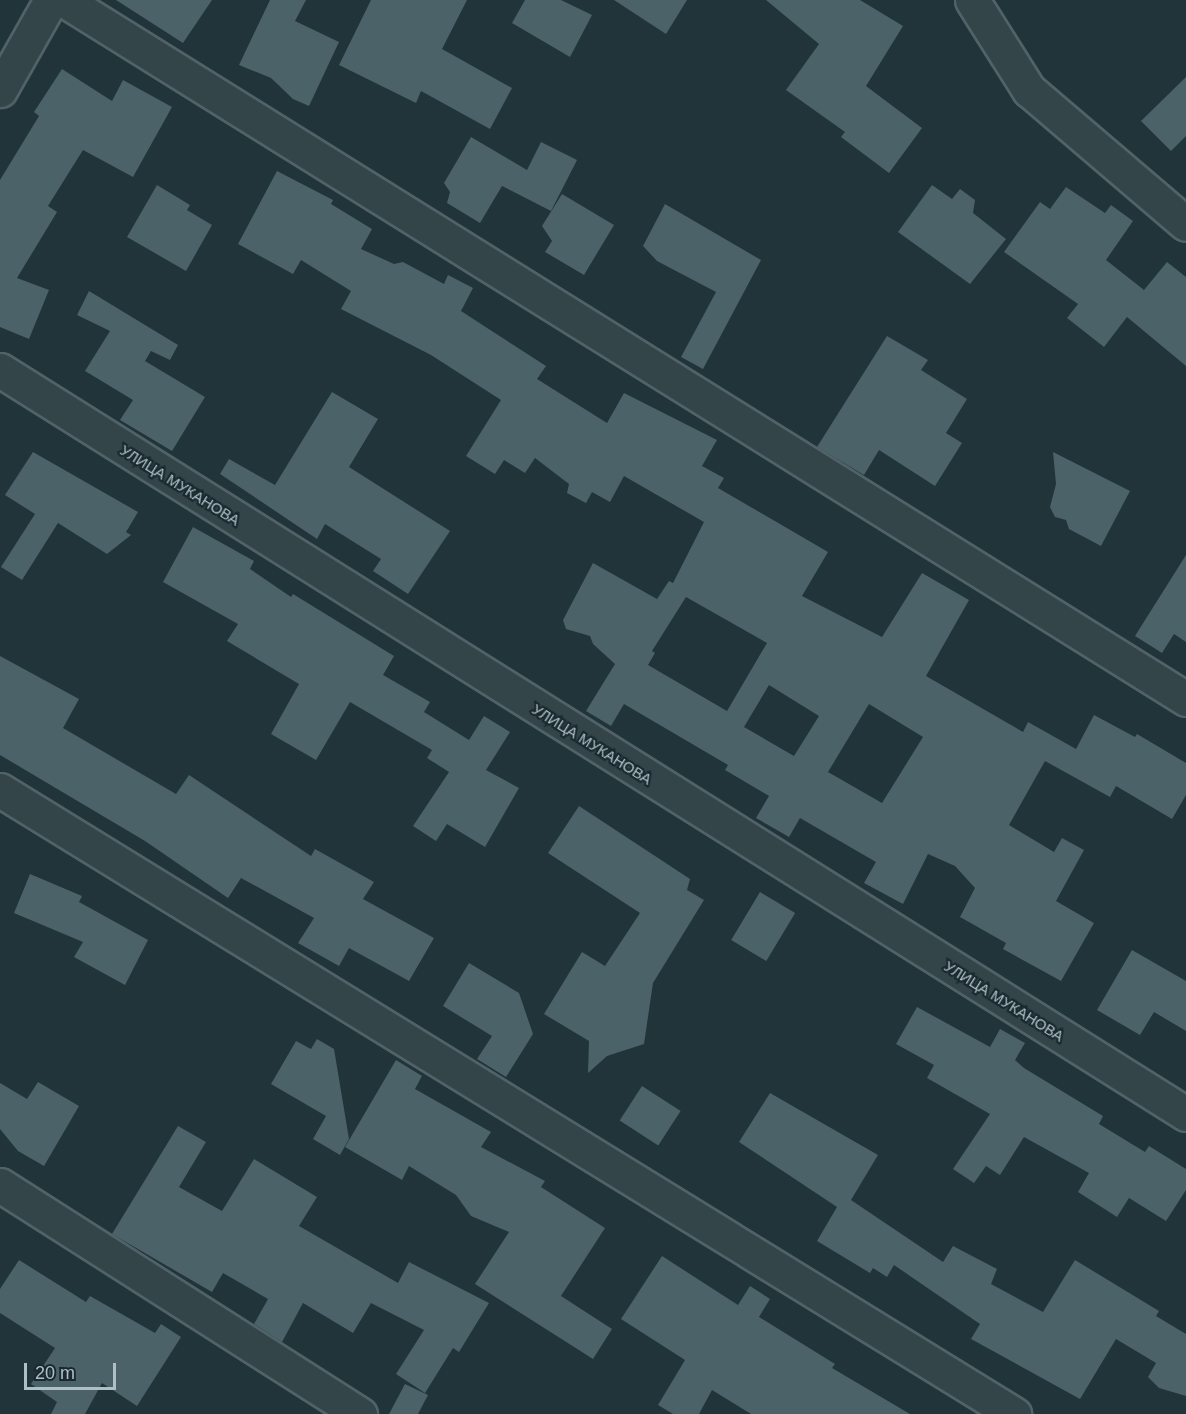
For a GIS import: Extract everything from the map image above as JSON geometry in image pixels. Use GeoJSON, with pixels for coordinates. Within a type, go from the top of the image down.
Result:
{"type":"FeatureCollection","features":[{"type":"Feature","properties":{"kind":"street"},"geometry":{"type":"LineString","coordinates":[[0,90],[51,0]]}},
{"type":"Feature","properties":{"kind":"street"},"geometry":{"type":"LineString","coordinates":[[64,0],[1186,699]]}},
{"type":"Feature","properties":{"kind":"street"},"geometry":{"type":"LineString","coordinates":[[972,0],[1029,90],[1186,224]]}},
{"type":"Feature","properties":{"kind":"street","name":"УЛИЦА МУКАНОВА"},"geometry":{"type":"LineString","coordinates":[[0,370],[1186,1114]]}},
{"type":"Feature","properties":{"kind":"street"},"geometry":{"type":"LineString","coordinates":[[0,790],[1014,1414]]}},
{"type":"Feature","properties":{"kind":"street"},"geometry":{"type":"LineString","coordinates":[[0,1185],[360,1414]]}},
{"type":"Feature","properties":{"kind":"building"},"geometry":{"type":"Polygon","coordinates":[[[116,0],[212,0],[183,43],[116,0]]]}},
{"type":"Feature","properties":{"kind":"building"},"geometry":{"type":"Polygon","coordinates":[[[270,0],[306,0],[295,21],[339,42],[309,106],[293,99],[271,78],[239,65],[270,0]]]}},
{"type":"Feature","properties":{"kind":"building"},"geometry":{"type":"Polygon","coordinates":[[[371,0],[467,0],[442,49],[512,88],[490,129],[421,91],[416,103],[339,65],[371,0]]]}},
{"type":"Feature","properties":{"kind":"building"},"geometry":{"type":"Polygon","coordinates":[[[525,0],[561,0],[592,15],[570,57],[512,23],[525,0]]]}},
{"type":"Feature","properties":{"kind":"building"},"geometry":{"type":"Polygon","coordinates":[[[614,0],[687,0],[666,34],[614,0]]]}},
{"type":"Feature","properties":{"kind":"building"},"geometry":{"type":"Polygon","coordinates":[[[766,0],[860,0],[903,26],[866,86],[922,128],[889,173],[841,137],[845,132],[786,90],[819,44],[766,0]]]}},
{"type":"Feature","properties":{"kind":"building"},"geometry":{"type":"Polygon","coordinates":[[[62,69],[112,101],[123,80],[172,107],[133,177],[83,150],[48,206],[57,212],[17,278],[49,290],[29,339],[0,327],[0,180],[39,116],[34,112],[62,69]]]}},
{"type":"Feature","properties":{"kind":"building"},"geometry":{"type":"Polygon","coordinates":[[[1186,77],[1186,136],[1171,151],[1141,121],[1186,77]]]}},
{"type":"Feature","properties":{"kind":"building"},"geometry":{"type":"Polygon","coordinates":[[[471,137],[527,170],[541,142],[577,160],[551,211],[502,186],[480,223],[447,203],[450,192],[444,183],[471,137]]]}},
{"type":"Feature","properties":{"kind":"building"},"geometry":{"type":"Polygon","coordinates":[[[277,171],[333,200],[331,204],[372,229],[361,249],[394,264],[403,262],[444,284],[448,275],[473,288],[461,311],[546,366],[537,379],[607,423],[624,393],[717,440],[702,466],[724,478],[718,488],[828,552],[802,596],[882,637],[922,573],[969,600],[926,676],[1023,732],[1028,722],[1076,749],[1094,715],[1135,737],[1137,734],[1186,763],[1186,795],[1172,819],[1116,786],[1110,797],[1045,761],[1009,825],[1054,852],[1062,838],[1084,850],[1056,901],[1094,923],[1061,981],[1003,949],[1006,943],[960,917],[975,888],[955,866],[928,854],[903,904],[864,883],[876,862],[800,818],[789,837],[756,818],[769,796],[725,770],[728,765],[624,704],[611,726],[586,711],[615,664],[593,644],[590,636],[566,629],[563,620],[593,563],[657,599],[669,581],[673,583],[704,522],[624,476],[610,502],[592,492],[586,503],[567,493],[569,484],[535,458],[525,473],[504,460],[495,474],[466,456],[501,400],[431,355],[341,309],[351,291],[301,260],[293,274],[238,244],[277,171]],[[686,597],[652,651],[655,653],[648,665],[727,711],[767,643],[686,597]],[[769,685],[744,727],[794,756],[819,716],[769,685]],[[869,704],[828,772],[882,803],[923,737],[869,704]]]}},
{"type":"Feature","properties":{"kind":"building"},"geometry":{"type":"Polygon","coordinates":[[[157,185],[190,205],[187,210],[212,225],[186,271],[127,237],[157,185]]]}},
{"type":"Feature","properties":{"kind":"building"},"geometry":{"type":"Polygon","coordinates":[[[932,185],[952,199],[960,189],[975,200],[973,213],[1006,239],[970,284],[898,232],[932,185]]]}},
{"type":"Feature","properties":{"kind":"building"},"geometry":{"type":"Polygon","coordinates":[[[1066,187],[1105,213],[1111,205],[1133,221],[1106,260],[1144,290],[1167,262],[1186,277],[1186,366],[1127,317],[1104,347],[1067,318],[1078,304],[1004,252],[1040,202],[1050,209],[1066,187]]]}},
{"type":"Feature","properties":{"kind":"building"},"geometry":{"type":"Polygon","coordinates":[[[562,194],[614,225],[584,275],[545,252],[552,241],[542,226],[562,194]]]}},
{"type":"Feature","properties":{"kind":"building"},"geometry":{"type":"Polygon","coordinates":[[[665,204],[761,260],[703,369],[681,357],[716,292],[657,261],[643,246],[665,204]]]}},
{"type":"Feature","properties":{"kind":"building"},"geometry":{"type":"Polygon","coordinates":[[[89,291],[178,345],[170,360],[151,351],[145,361],[205,397],[172,451],[120,420],[133,400],[85,371],[110,331],[77,315],[89,291]]]}},
{"type":"Feature","properties":{"kind":"building"},"geometry":{"type":"Polygon","coordinates":[[[887,336],[928,360],[921,370],[967,399],[946,433],[962,443],[935,486],[879,450],[864,475],[817,447],[887,336]]]}},
{"type":"Feature","properties":{"kind":"building"},"geometry":{"type":"Polygon","coordinates":[[[332,392],[378,419],[349,467],[450,531],[408,594],[373,571],[381,559],[325,524],[317,539],[220,474],[229,459],[275,485],[332,392]]]}},
{"type":"Feature","properties":{"kind":"building"},"geometry":{"type":"Polygon","coordinates":[[[33,452],[138,512],[126,532],[131,535],[107,554],[58,523],[22,580],[1,567],[35,514],[5,495],[33,452]]]}},
{"type":"Feature","properties":{"kind":"building"},"geometry":{"type":"Polygon","coordinates":[[[1053,452],[1130,491],[1101,546],[1069,529],[1066,520],[1055,517],[1050,507],[1056,484],[1053,452]]]}},
{"type":"Feature","properties":{"kind":"building"},"geometry":{"type":"Polygon","coordinates":[[[193,527],[254,561],[250,569],[291,597],[293,594],[394,656],[383,675],[430,702],[424,712],[469,740],[484,716],[510,732],[486,770],[519,788],[485,847],[447,824],[436,841],[413,826],[449,772],[427,758],[432,750],[350,702],[316,760],[271,734],[299,684],[227,641],[238,624],[163,582],[193,527]]]}},
{"type":"Feature","properties":{"kind":"building"},"geometry":{"type":"Polygon","coordinates":[[[1186,555],[1186,642],[1174,634],[1162,653],[1135,636],[1186,555]]]}},
{"type":"Feature","properties":{"kind":"building"},"geometry":{"type":"Polygon","coordinates":[[[0,656],[79,699],[63,728],[176,794],[189,775],[311,856],[315,849],[374,882],[363,899],[434,938],[409,981],[349,948],[339,966],[298,943],[314,918],[241,878],[228,898],[145,841],[0,755],[0,656]]]}},
{"type":"Feature","properties":{"kind":"building"},"geometry":{"type":"Polygon","coordinates":[[[579,806],[690,879],[687,890],[704,900],[653,983],[644,1044],[607,1056],[588,1073],[589,1041],[544,1014],[582,952],[605,966],[640,913],[548,853],[579,806]]]}},
{"type":"Feature","properties":{"kind":"building"},"geometry":{"type":"Polygon","coordinates":[[[30,874],[82,896],[79,902],[148,940],[125,985],[74,957],[83,942],[14,913],[30,874]]]}},
{"type":"Feature","properties":{"kind":"building"},"geometry":{"type":"Polygon","coordinates":[[[760,892],[795,913],[766,961],[731,940],[760,892]]]}},
{"type":"Feature","properties":{"kind":"building"},"geometry":{"type":"Polygon","coordinates":[[[1132,950],[1186,981],[1186,1031],[1154,1012],[1140,1035],[1097,1010],[1132,950]]]}},
{"type":"Feature","properties":{"kind":"building"},"geometry":{"type":"Polygon","coordinates":[[[469,963],[519,993],[533,1034],[506,1077],[477,1059],[492,1036],[443,1006],[469,963]]]}},
{"type":"Feature","properties":{"kind":"building"},"geometry":{"type":"Polygon","coordinates":[[[917,1007],[990,1047],[1000,1029],[1025,1043],[1015,1060],[1024,1068],[1103,1116],[1099,1124],[1145,1152],[1149,1146],[1186,1169],[1186,1190],[1166,1221],[1129,1198],[1117,1217],[1078,1192],[1089,1173],[1024,1137],[1000,1175],[986,1166],[974,1183],[953,1169],[990,1114],[927,1078],[934,1065],[896,1044],[917,1007]]]}},
{"type":"Feature","properties":{"kind":"building"},"geometry":{"type":"Polygon","coordinates":[[[317,1039],[334,1049],[349,1139],[340,1155],[313,1139],[326,1116],[271,1084],[296,1041],[311,1049],[317,1039]]]}},
{"type":"Feature","properties":{"kind":"building"},"geometry":{"type":"Polygon","coordinates":[[[396,1060],[422,1076],[415,1089],[491,1132],[481,1147],[545,1181],[541,1187],[605,1228],[561,1296],[612,1329],[593,1359],[475,1284],[509,1232],[471,1216],[456,1195],[409,1166],[402,1180],[345,1147],[396,1060]]]}},
{"type":"Feature","properties":{"kind":"building"},"geometry":{"type":"Polygon","coordinates":[[[38,1082],[79,1106],[44,1166],[18,1151],[0,1129],[0,1083],[27,1099],[38,1082]]]}},
{"type":"Feature","properties":{"kind":"building"},"geometry":{"type":"Polygon","coordinates":[[[642,1086],[681,1111],[658,1145],[620,1120],[642,1086]]]}},
{"type":"Feature","properties":{"kind":"building"},"geometry":{"type":"Polygon","coordinates":[[[770,1093],[878,1155],[851,1200],[943,1262],[953,1246],[997,1269],[991,1284],[1043,1312],[1075,1260],[1159,1311],[1156,1316],[1186,1334],[1186,1396],[1159,1388],[1148,1377],[1156,1363],[1116,1339],[1080,1399],[971,1339],[980,1324],[894,1265],[887,1277],[873,1268],[870,1273],[817,1241],[837,1207],[739,1142],[770,1093]]]}},
{"type":"Feature","properties":{"kind":"building"},"geometry":{"type":"Polygon","coordinates":[[[178,1126],[206,1142],[179,1187],[222,1211],[254,1159],[317,1197],[299,1226],[398,1283],[409,1262],[489,1303],[459,1352],[453,1348],[425,1393],[396,1374],[424,1330],[371,1303],[353,1333],[303,1303],[282,1342],[254,1324],[268,1299],[223,1273],[212,1292],[112,1234],[178,1126]]]}},
{"type":"Feature","properties":{"kind":"building"},"geometry":{"type":"Polygon","coordinates":[[[662,1256],[738,1305],[750,1286],[770,1299],[759,1317],[835,1364],[832,1368],[910,1414],[751,1414],[712,1390],[699,1414],[673,1414],[658,1405],[685,1360],[621,1319],[662,1256]]]}},
{"type":"Feature","properties":{"kind":"building"},"geometry":{"type":"Polygon","coordinates":[[[19,1260],[86,1302],[90,1296],[155,1333],[161,1324],[181,1337],[137,1406],[102,1383],[85,1414],[51,1414],[57,1402],[31,1384],[55,1348],[0,1313],[0,1289],[19,1260]]]}},
{"type":"Feature","properties":{"kind":"building"},"geometry":{"type":"Polygon","coordinates":[[[405,1384],[428,1395],[418,1414],[389,1414],[405,1384]]]}}]}
